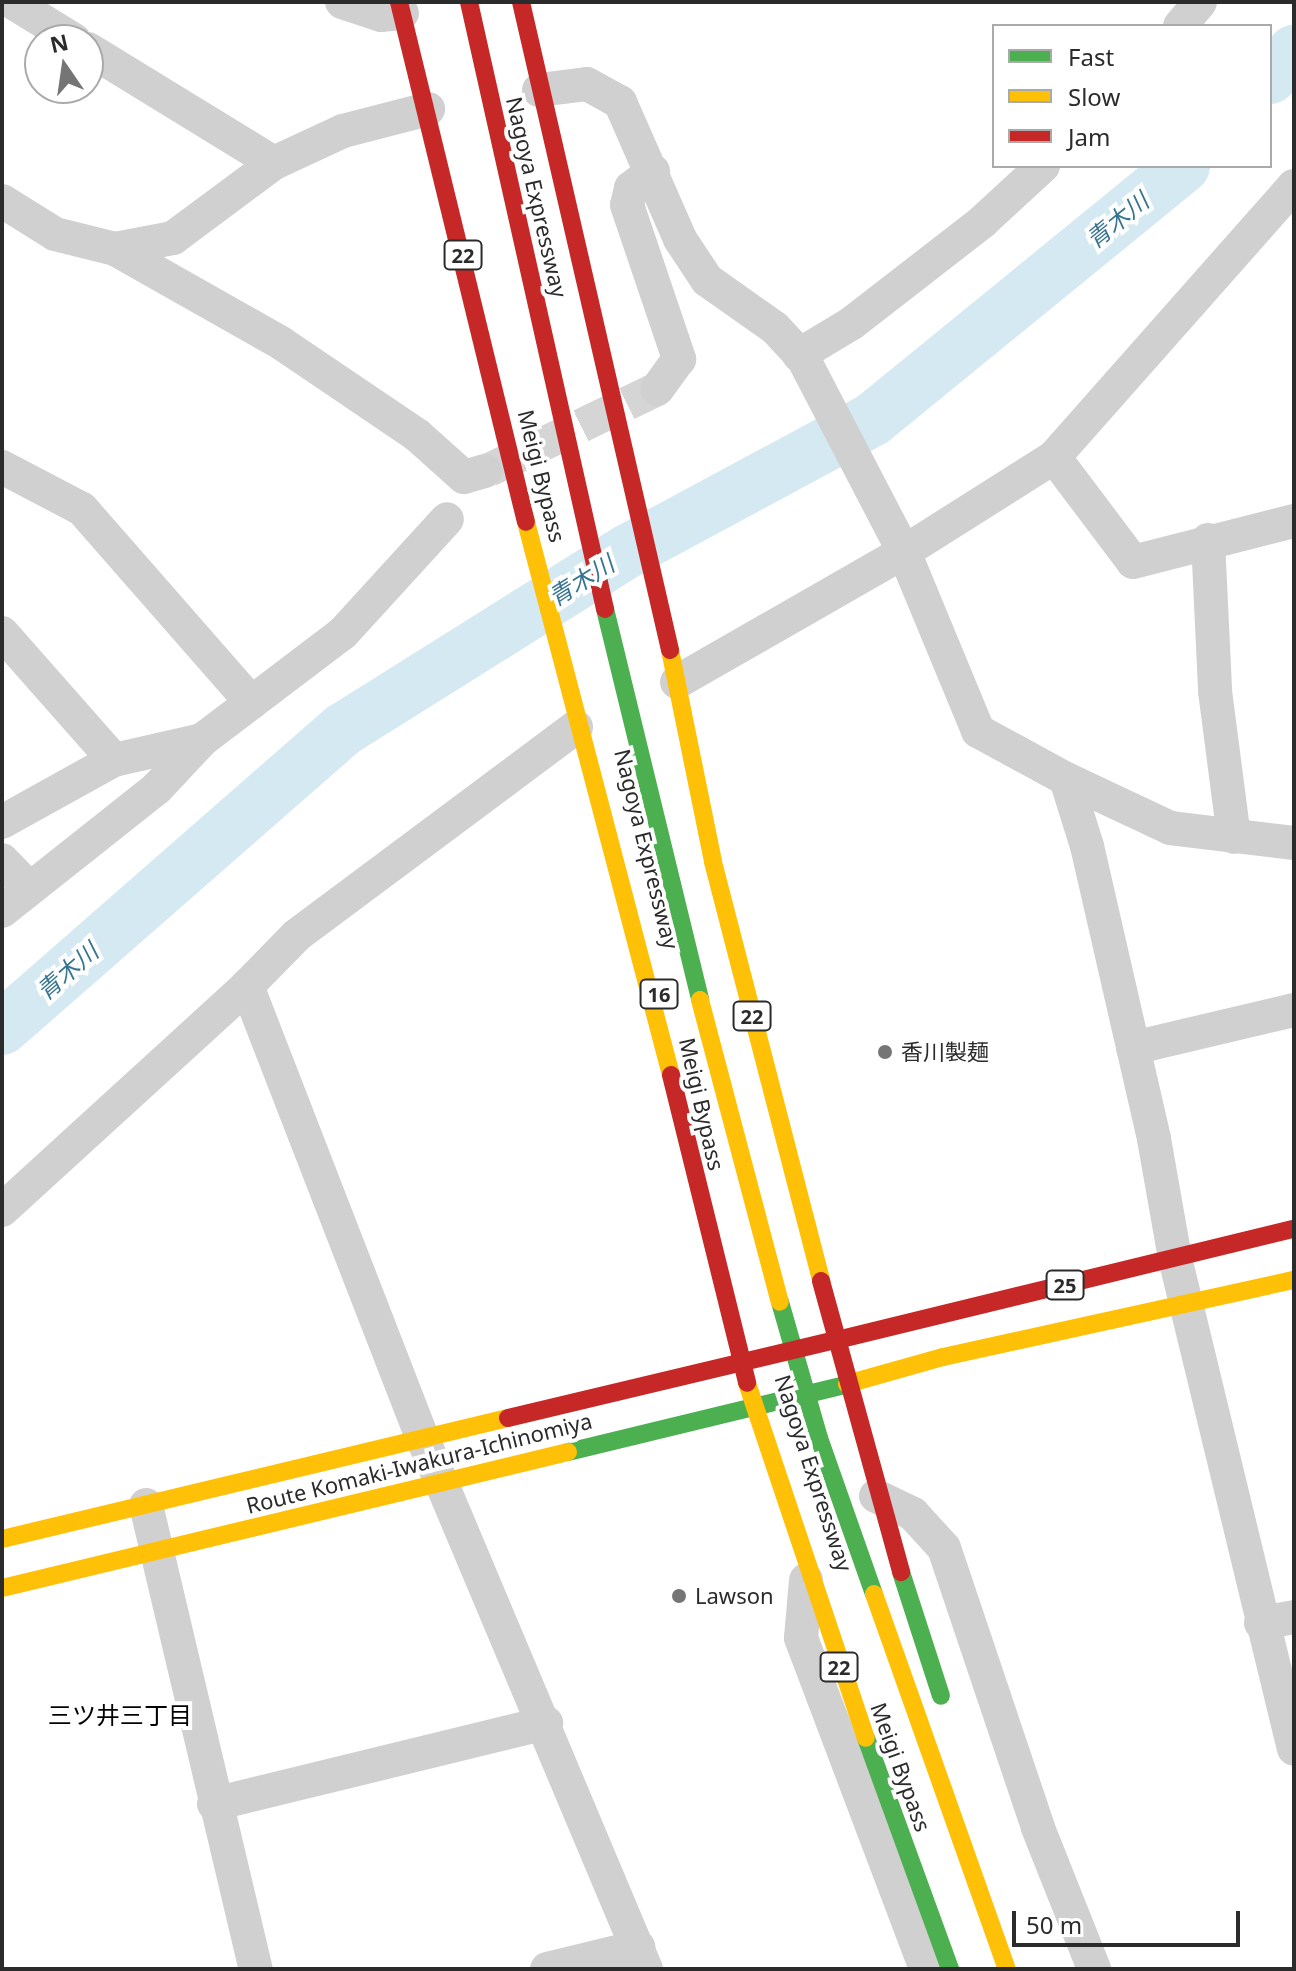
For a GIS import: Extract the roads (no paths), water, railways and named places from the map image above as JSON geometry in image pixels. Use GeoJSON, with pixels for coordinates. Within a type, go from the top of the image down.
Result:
{"type":"FeatureCollection","features":[{"type":"Feature","properties":{"kind":"main road","name":"Nagoya Expressway"},"geometry":{"type":"LineString","coordinates":[[469,2],[604,606],[737,1153],[819,1438],[1007,1969]]}},
{"type":"Feature","properties":{"kind":"main road","name":"22"},"geometry":{"type":"LineString","coordinates":[[521,2],[669,645],[713,862],[876,1496],[947,1715]]}},
{"type":"Feature","properties":{"kind":"main road","name":"Meigi Bypass"},"geometry":{"type":"LineString","coordinates":[[405,6],[572,711],[659,1026],[740,1362],[807,1574],[950,1969]]}},
{"type":"Feature","properties":{"kind":"main road","name":"Nagoya Expressway"},"geometry":{"type":"LineString","coordinates":[[405,6],[698,1154],[779,1453],[961,1969]]}},
{"type":"Feature","properties":{"kind":"main road","name":"25"},"geometry":{"type":"LineString","coordinates":[[837,1340],[1294,1229]]}},
{"type":"Feature","properties":{"kind":"main road","name":"25"},"geometry":{"type":"LineString","coordinates":[[847,1384],[943,1357],[1294,1280]]}},
{"type":"Feature","properties":{"kind":"main road","name":"Route Komaki-Iwakura-Ichinomiya"},"geometry":{"type":"LineString","coordinates":[[2,1539],[837,1340]]}},
{"type":"Feature","properties":{"kind":"main road","name":"Route Komaki-Iwakura-Ichinomiya"},"geometry":{"type":"LineString","coordinates":[[2,1588],[847,1384]]}},
{"type":"Feature","properties":{"kind":"street"},"geometry":{"type":"LineString","coordinates":[[2,14],[11,2],[47,24]]}},
{"type":"Feature","properties":{"kind":"street"},"geometry":{"type":"LineString","coordinates":[[342,2],[381,15],[405,6]]}},
{"type":"Feature","properties":{"kind":"street"},"geometry":{"type":"LineString","coordinates":[[1182,24],[1200,2]]}},
{"type":"Feature","properties":{"kind":"street"},"geometry":{"type":"LineString","coordinates":[[104,59],[274,163]]}},
{"type":"Feature","properties":{"kind":"street"},"geometry":{"type":"LineString","coordinates":[[539,90],[587,84],[620,102],[653,171],[680,239],[707,280],[775,328],[801,356],[904,552],[978,731],[1066,779],[1170,828],[1294,843]]}},
{"type":"Feature","properties":{"kind":"street"},"geometry":{"type":"LineString","coordinates":[[115,249],[173,238],[274,163],[343,131],[428,109]]}},
{"type":"Feature","properties":{"kind":"street"},"geometry":{"type":"LineString","coordinates":[[801,356],[864,314],[982,222],[1041,168]]}},
{"type":"Feature","properties":{"kind":"street"},"geometry":{"type":"LineString","coordinates":[[653,171],[631,188],[627,205],[679,359],[657,389]]}},
{"type":"Feature","properties":{"kind":"street"},"geometry":{"type":"LineString","coordinates":[[677,682],[904,552],[1054,457],[1294,186]]}},
{"type":"Feature","properties":{"kind":"street"},"geometry":{"type":"LineString","coordinates":[[2,201],[55,234],[115,249],[281,343],[417,435],[464,477],[485,471]]}},
{"type":"Feature","properties":{"kind":"street"},"geometry":{"type":"LineString","coordinates":[[1054,457],[1133,562],[1208,540],[1294,521]]}},
{"type":"Feature","properties":{"kind":"street"},"geometry":{"type":"LineString","coordinates":[[2,467],[82,509],[251,702]]}},
{"type":"Feature","properties":{"kind":"street"},"geometry":{"type":"LineString","coordinates":[[2,911],[28,887],[157,788],[202,740],[343,633],[447,519]]}},
{"type":"Feature","properties":{"kind":"street"},"geometry":{"type":"LineString","coordinates":[[1208,540],[1215,691],[1234,837]]}},
{"type":"Feature","properties":{"kind":"street"},"geometry":{"type":"LineString","coordinates":[[2,633],[114,760]]}},
{"type":"Feature","properties":{"kind":"street"},"geometry":{"type":"LineString","coordinates":[[2,1210],[247,986],[296,936],[572,711]]}},
{"type":"Feature","properties":{"kind":"street"},"geometry":{"type":"LineString","coordinates":[[2,822],[114,760],[202,740]]}},
{"type":"Feature","properties":{"kind":"street"},"geometry":{"type":"LineString","coordinates":[[1066,779],[1133,1048],[1175,1258],[1278,1620],[1294,1749]]}},
{"type":"Feature","properties":{"kind":"street"},"geometry":{"type":"LineString","coordinates":[[2,860],[28,887]]}},
{"type":"Feature","properties":{"kind":"street"},"geometry":{"type":"LineString","coordinates":[[247,986],[423,1439],[445,1482],[642,1958],[547,1969]]}},
{"type":"Feature","properties":{"kind":"street"},"geometry":{"type":"LineString","coordinates":[[1133,1048],[1294,1010]]}},
{"type":"Feature","properties":{"kind":"street"},"geometry":{"type":"LineString","coordinates":[[876,1496],[913,1514],[944,1548],[1038,1828],[1094,1969]]}},
{"type":"Feature","properties":{"kind":"street"},"geometry":{"type":"LineString","coordinates":[[146,1505],[214,1804],[256,1969]]}},
{"type":"Feature","properties":{"kind":"street"},"geometry":{"type":"LineString","coordinates":[[807,1574],[801,1638],[926,1969]]}},
{"type":"Feature","properties":{"kind":"street"},"geometry":{"type":"LineString","coordinates":[[214,1804],[546,1723]]}},
{"type":"Feature","properties":{"kind":"waterway","name":"青木川"},"geometry":{"type":"LineString","coordinates":[[1272,75],[1294,52]]}},
{"type":"Feature","properties":{"kind":"waterway","name":"青木川"},"geometry":{"type":"LineString","coordinates":[[2,1028],[344,729],[628,551],[873,419],[1181,168]]}},
{"type":"Feature","properties":{"kind":"tunnel"},"geometry":{"type":"LineString","coordinates":[[489,470],[657,389]]}},
{"type":"Feature","properties":{"kind":"place","name":"香川製麺"},"geometry":{"type":"Point","coordinates":[885,1052]}},
{"type":"Feature","properties":{"kind":"place","name":"Lawson"},"geometry":{"type":"Point","coordinates":[679,1596]}},
{"type":"Feature","properties":{"kind":"district","name":"三ツ井三丁目"},"geometry":{"type":"Point","coordinates":[120,1715]}}]}
